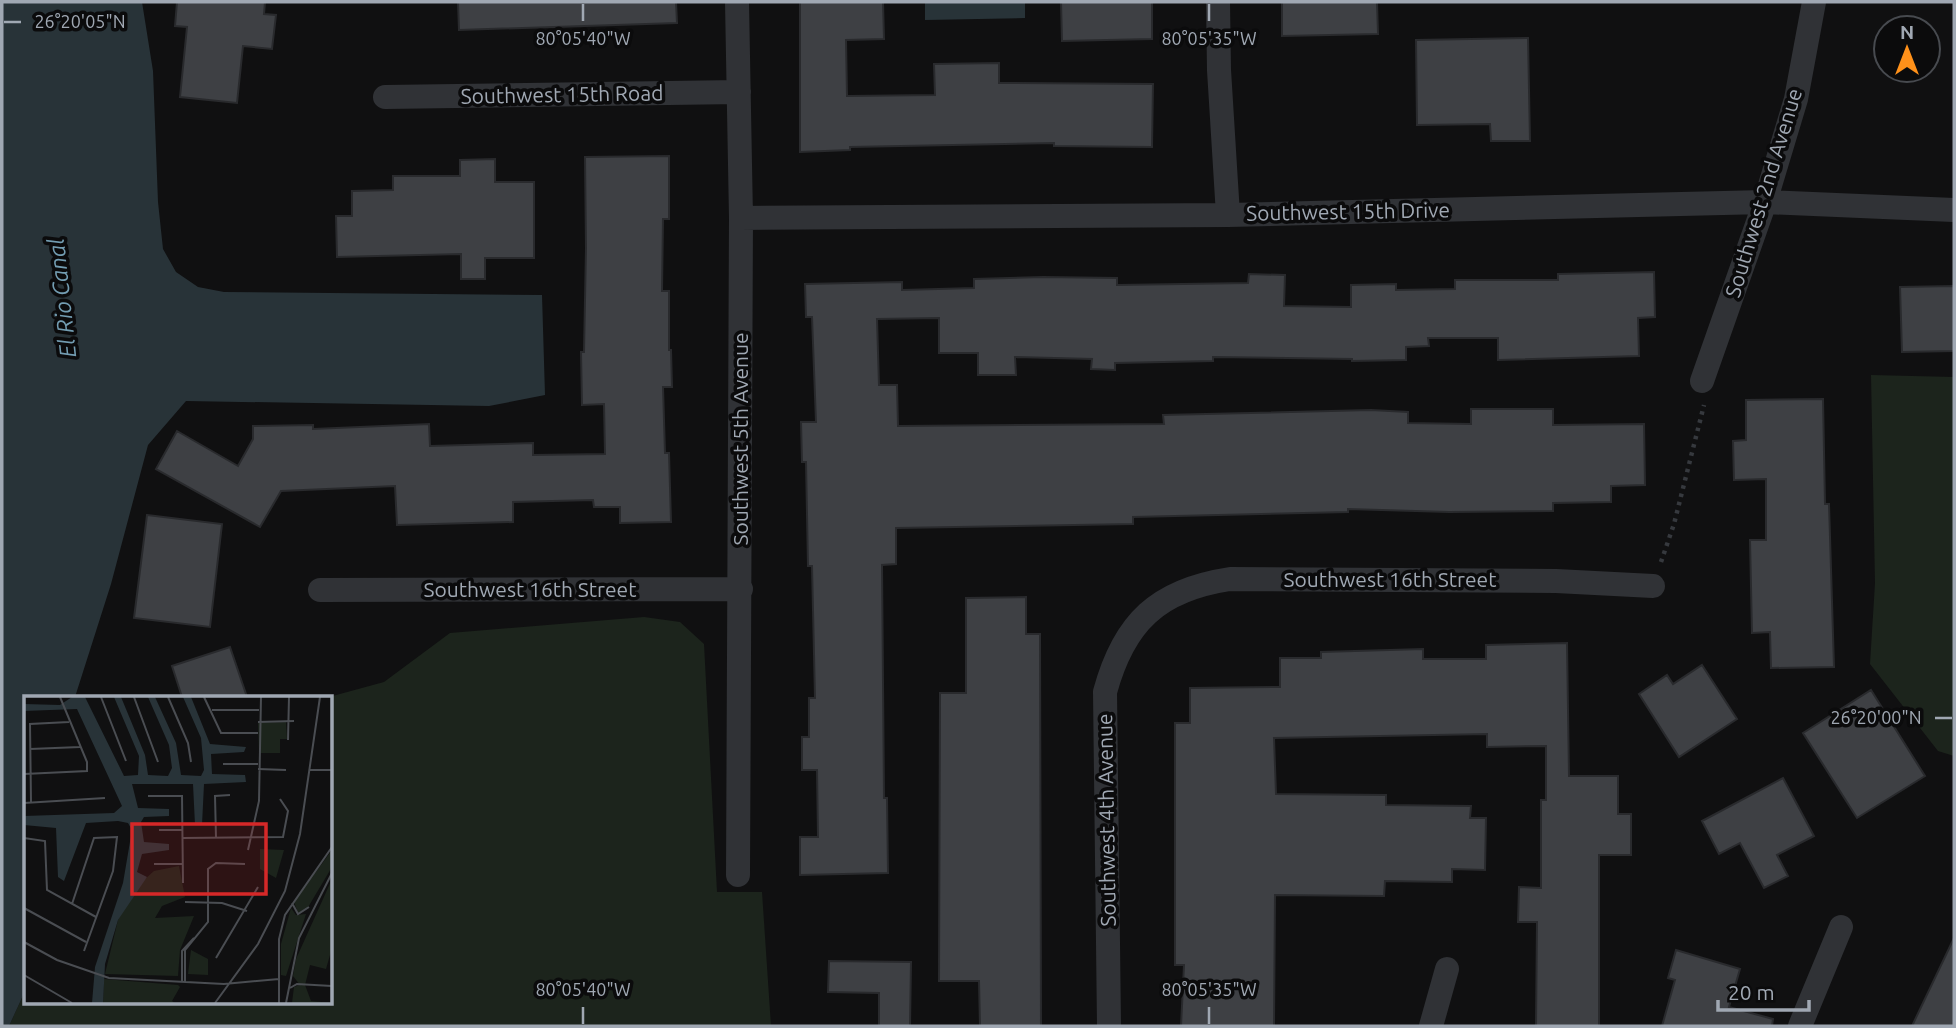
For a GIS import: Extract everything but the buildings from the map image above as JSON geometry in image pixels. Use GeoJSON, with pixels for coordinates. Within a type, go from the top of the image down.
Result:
{"type":"FeatureCollection","features":[{"type":"Feature","properties":{"kind":"street","name":"Southwest 5th Avenue"},"geometry":{"type":"LineString","coordinates":[[737,2],[741,218],[738,875]]}},
{"type":"Feature","properties":{"kind":"street"},"geometry":{"type":"LineString","coordinates":[[1218,2],[1219,70],[1228,215]]}},
{"type":"Feature","properties":{"kind":"street","name":"Southwest 2nd Avenue"},"geometry":{"type":"LineString","coordinates":[[1702,382],[1765,202],[1796,99],[1814,2]]}},
{"type":"Feature","properties":{"kind":"street","name":"Southwest 15th Road"},"geometry":{"type":"LineString","coordinates":[[385,97],[739,92]]}},
{"type":"Feature","properties":{"kind":"street","name":"Southwest 15th Drive"},"geometry":{"type":"LineString","coordinates":[[741,218],[1228,215],[1765,202],[1954,210]]}},
{"type":"Feature","properties":{"kind":"street","name":"Southwest 16th Street"},"geometry":{"type":"LineString","coordinates":[[1139,622],[1172,595],[1200,584],[1230,579],[1556,581],[1653,586]]}},
{"type":"Feature","properties":{"kind":"street","name":"Southwest 16th Street"},"geometry":{"type":"LineString","coordinates":[[320,590],[741,589]]}},
{"type":"Feature","properties":{"kind":"street","name":"Southwest 4th Avenue"},"geometry":{"type":"LineString","coordinates":[[1109,1026],[1105,692],[1113,663],[1128,635],[1139,622]]}},
{"type":"Feature","properties":{"kind":"street"},"geometry":{"type":"LineString","coordinates":[[1800,1026],[1841,928]]}},
{"type":"Feature","properties":{"kind":"street"},"geometry":{"type":"LineString","coordinates":[[1431,1026],[1447,969]]}},
{"type":"Feature","properties":{"kind":"path"},"geometry":{"type":"LineString","coordinates":[[1653,586],[1674,524],[1706,397],[1702,382]]}},
{"type":"Feature","properties":{"kind":"shaded area"},"geometry":{"type":"Polygon","coordinates":[[[1871,375],[1954,377],[1954,756],[1938,751],[1870,664],[1875,583],[1871,375]]]}},
{"type":"Feature","properties":{"kind":"shaded area"},"geometry":{"type":"Polygon","coordinates":[[[644,617],[680,622],[704,644],[717,892],[762,892],[771,1026],[9,1026],[24,993],[24,1004],[332,1004],[332,696],[384,682],[450,633],[644,617]]]}},
{"type":"Feature","properties":{"kind":"water","name":"El Rio Canal"},"geometry":{"type":"Polygon","coordinates":[[[2,2],[142,2],[153,71],[158,202],[163,249],[176,272],[198,287],[224,292],[542,295],[545,395],[489,406],[186,401],[148,445],[111,584],[75,696],[24,696],[24,993],[9,1026],[2,1026],[2,2]]]}},
{"type":"Feature","properties":{"kind":"water"},"geometry":{"type":"Polygon","coordinates":[[[925,2],[1025,2],[1025,18],[925,20],[925,2]]]}}]}
